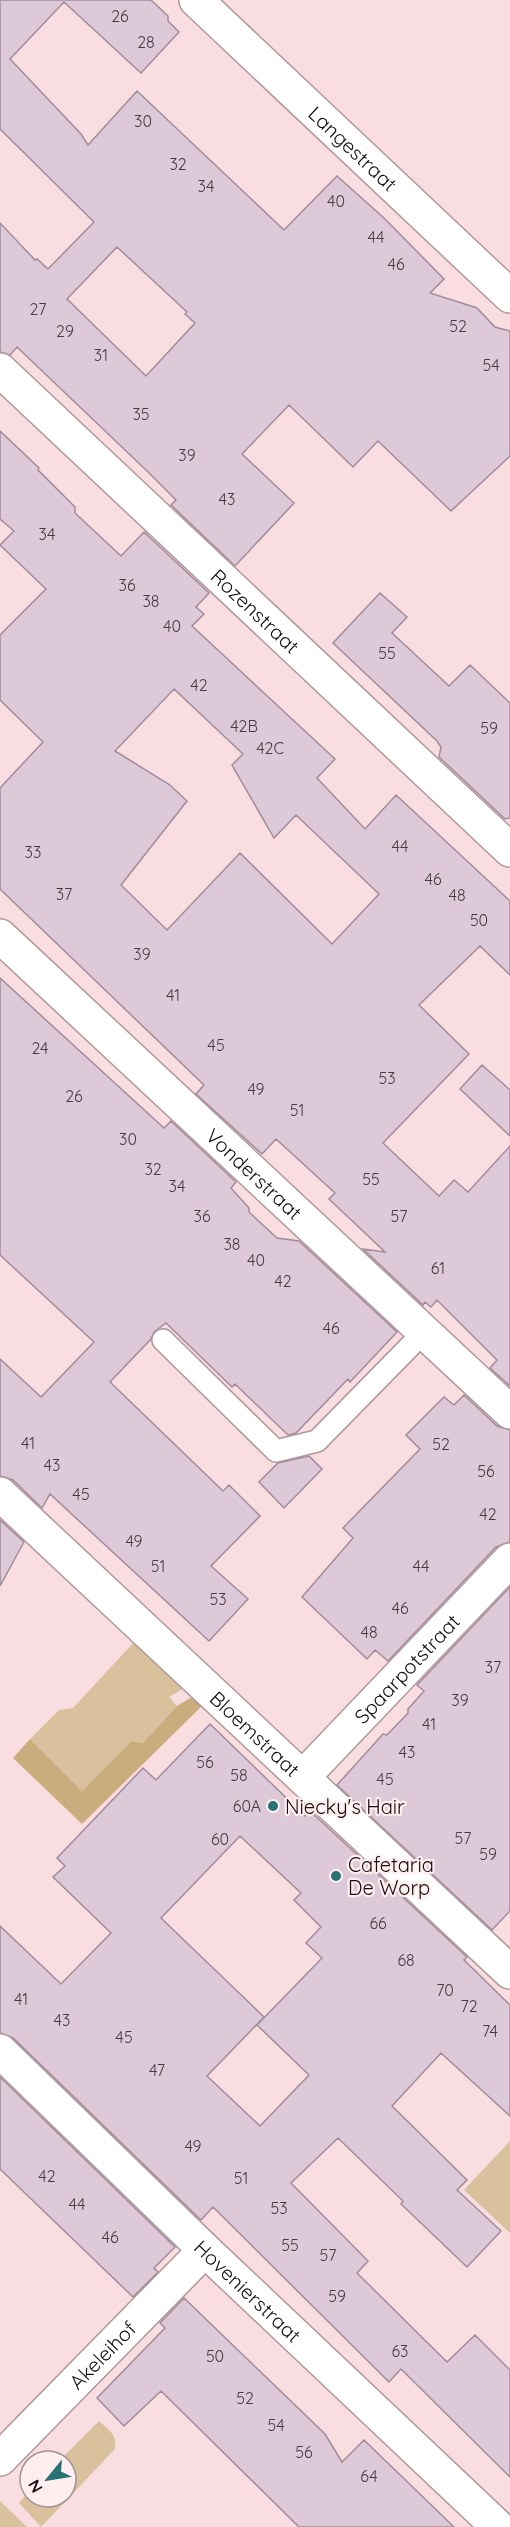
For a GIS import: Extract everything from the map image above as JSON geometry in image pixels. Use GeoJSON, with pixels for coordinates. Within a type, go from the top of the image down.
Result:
{"type":"FeatureCollection","features":[{"type":"Feature","properties":{"kind":"street","name":"Langestraat"},"geometry":{"type":"LineString","coordinates":[[196,0],[510,296]]}},
{"type":"Feature","properties":{"kind":"street","name":"Rozenstraat"},"geometry":{"type":"LineString","coordinates":[[0,370],[510,850]]}},
{"type":"Feature","properties":{"kind":"street","name":"Vonderstraat"},"geometry":{"type":"LineString","coordinates":[[0,936],[510,1412]]}},
{"type":"Feature","properties":{"kind":"street","name":"Bloemstraat"},"geometry":{"type":"LineString","coordinates":[[0,1494],[510,1972]]}},
{"type":"Feature","properties":{"kind":"street","name":"Spaarpotstraat"},"geometry":{"type":"LineString","coordinates":[[303,1777],[510,1560]]}},
{"type":"Feature","properties":{"kind":"street","name":"Hovenierstraat"},"geometry":{"type":"LineString","coordinates":[[0,2051],[205,2250],[498,2527]]}},
{"type":"Feature","properties":{"kind":"street","name":"Akeleihof"},"geometry":{"type":"LineString","coordinates":[[0,2459],[205,2250]]}},
{"type":"Feature","properties":{"kind":"lane"},"geometry":{"type":"LineString","coordinates":[[163,1340],[276,1451],[317,1441],[424,1332]]}},
{"type":"Feature","properties":{"kind":"shaded area"},"geometry":{"type":"Polygon","coordinates":[[[136,1640],[186,1687],[169,1697],[177,1706],[143,1743],[131,1741],[82,1791],[30,1739],[59,1710],[73,1708],[136,1640]]]}},
{"type":"Feature","properties":{"kind":"shaded area"},"geometry":{"type":"Polygon","coordinates":[[[195,1695],[204,1704],[82,1824],[13,1758],[30,1739],[82,1791],[131,1741],[143,1743],[177,1706],[195,1695]]]}},
{"type":"Feature","properties":{"kind":"shaded area"},"geometry":{"type":"Polygon","coordinates":[[[510,2141],[510,2233],[464,2190],[510,2141]]]}},
{"type":"Feature","properties":{"kind":"shaded area"},"geometry":{"type":"Polygon","coordinates":[[[99,2421],[109,2430],[115,2441],[114,2450],[78,2488],[78,2449],[71,2449],[99,2421]]]}},
{"type":"Feature","properties":{"kind":"shaded area"},"geometry":{"type":"Polygon","coordinates":[[[0,2501],[27,2527],[0,2527],[0,2501]]]}},
{"type":"Feature","properties":{"kind":"shaded area"},"geometry":{"type":"Polygon","coordinates":[[[24,2509],[58,2509],[41,2527],[24,2509]]]}},
{"type":"Feature","properties":{"kind":"building"},"geometry":{"type":"Polygon","coordinates":[[[0,0],[151,0],[168,16],[168,21],[179,32],[141,73],[64,2],[10,59],[81,134],[88,145],[137,91],[284,230],[337,176],[385,219],[444,279],[430,293],[477,308],[495,327],[510,331],[510,456],[451,511],[378,441],[353,467],[289,405],[242,454],[294,503],[235,566],[171,505],[176,500],[17,347],[10,355],[0,352],[0,223],[35,260],[37,259],[48,269],[94,222],[0,129],[0,0]],[[117,247],[67,299],[146,376],[195,323],[185,314],[187,312],[117,247]]]}},
{"type":"Feature","properties":{"kind":"building"},"geometry":{"type":"Polygon","coordinates":[[[0,431],[75,507],[75,513],[121,556],[144,532],[209,593],[196,607],[204,614],[192,626],[335,759],[317,778],[365,829],[396,795],[510,901],[510,975],[480,946],[419,1005],[469,1054],[383,1143],[439,1196],[454,1180],[468,1192],[510,1146],[510,1386],[490,1368],[497,1360],[437,1300],[431,1307],[425,1302],[423,1305],[363,1249],[385,1252],[329,1199],[335,1193],[276,1139],[262,1154],[196,1094],[204,1085],[0,889],[0,788],[43,742],[0,700],[0,635],[46,589],[0,545],[14,531],[0,519],[0,431]],[[174,689],[115,751],[170,785],[187,801],[121,885],[167,930],[240,853],[332,944],[379,894],[296,815],[274,838],[232,765],[243,754],[174,689]]]}},
{"type":"Feature","properties":{"kind":"building"},"geometry":{"type":"Polygon","coordinates":[[[380,593],[407,617],[392,633],[449,686],[470,665],[510,703],[510,818],[505,819],[439,757],[441,747],[437,741],[333,643],[380,593]]]}},
{"type":"Feature","properties":{"kind":"building"},"geometry":{"type":"Polygon","coordinates":[[[0,978],[164,1128],[171,1121],[236,1182],[231,1188],[249,1208],[249,1212],[277,1238],[299,1241],[397,1332],[350,1382],[348,1379],[296,1433],[288,1435],[235,1384],[232,1387],[166,1323],[154,1332],[151,1339],[110,1382],[223,1491],[229,1485],[260,1516],[211,1566],[248,1599],[209,1641],[50,1494],[42,1508],[13,1480],[0,1476],[0,1359],[41,1397],[94,1342],[0,1255],[0,978]]]}},
{"type":"Feature","properties":{"kind":"building"},"geometry":{"type":"Polygon","coordinates":[[[482,1065],[510,1090],[510,1136],[460,1089],[482,1065]]]}},
{"type":"Feature","properties":{"kind":"building"},"geometry":{"type":"Polygon","coordinates":[[[464,1395],[497,1426],[510,1430],[510,1542],[496,1547],[388,1661],[375,1650],[367,1659],[302,1597],[353,1538],[343,1528],[420,1449],[406,1435],[444,1397],[454,1405],[464,1395]]]}},
{"type":"Feature","properties":{"kind":"building"},"geometry":{"type":"Polygon","coordinates":[[[309,1456],[322,1469],[284,1508],[259,1482],[278,1463],[309,1456]]]}},
{"type":"Feature","properties":{"kind":"building"},"geometry":{"type":"Polygon","coordinates":[[[0,1520],[24,1542],[0,1586],[0,1520]]]}},
{"type":"Feature","properties":{"kind":"building"},"geometry":{"type":"Polygon","coordinates":[[[510,1587],[510,1911],[492,1930],[337,1785],[383,1734],[387,1735],[408,1713],[408,1709],[424,1691],[417,1685],[510,1587]]]}},
{"type":"Feature","properties":{"kind":"building"},"geometry":{"type":"Polygon","coordinates":[[[210,1724],[305,1816],[310,1811],[467,1957],[464,1960],[510,2005],[510,2116],[441,2053],[392,2106],[467,2180],[457,2190],[501,2231],[467,2267],[401,2204],[403,2201],[338,2138],[291,2183],[368,2261],[357,2273],[447,2362],[475,2335],[510,2370],[510,2477],[401,2369],[389,2382],[213,2207],[201,2220],[13,2038],[0,2033],[0,1926],[61,1984],[111,1933],[53,1877],[65,1866],[57,1858],[143,1768],[156,1780],[210,1724]],[[240,1836],[161,1918],[264,2017],[207,2076],[260,2126],[309,2075],[257,2025],[322,1958],[306,1943],[321,1927],[294,1900],[301,1893],[240,1836]]]}},
{"type":"Feature","properties":{"kind":"building"},"geometry":{"type":"Polygon","coordinates":[[[0,2077],[175,2247],[154,2268],[158,2272],[133,2297],[0,2169],[0,2077]]]}},
{"type":"Feature","properties":{"kind":"building"},"geometry":{"type":"Polygon","coordinates":[[[184,2298],[325,2434],[342,2462],[364,2440],[454,2527],[299,2527],[161,2391],[124,2426],[97,2398],[165,2328],[160,2323],[184,2298]]]}},
{"type":"Feature","properties":{"kind":"place","name":"Niecky's Hair"},"geometry":{"type":"Point","coordinates":[273,1806]}},
{"type":"Feature","properties":{"kind":"place","name":"Cafetaria De Worp"},"geometry":{"type":"Point","coordinates":[336,1876]}}]}
